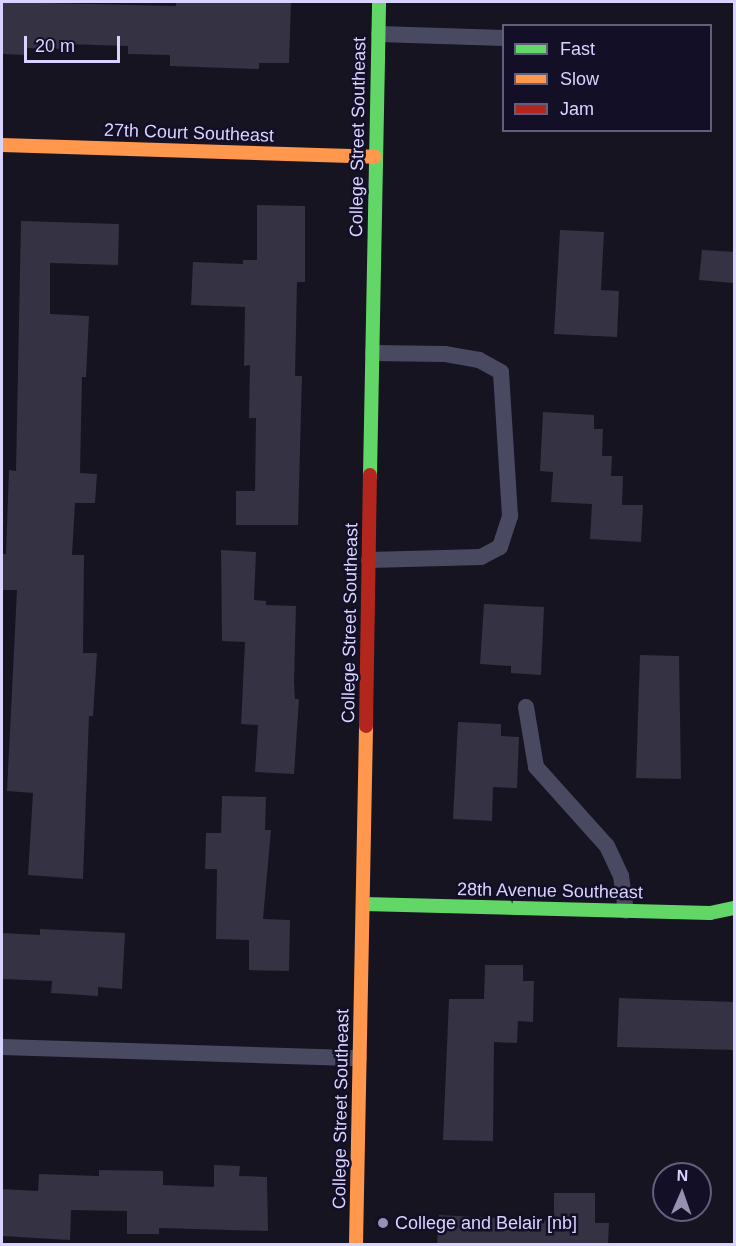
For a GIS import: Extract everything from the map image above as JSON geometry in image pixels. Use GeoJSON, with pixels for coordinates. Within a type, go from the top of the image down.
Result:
{"type":"FeatureCollection","features":[{"type":"Feature","properties":{"kind":"main road","name":"College Street Southeast"},"geometry":{"type":"LineString","coordinates":[[356,1245],[379,2]]}},
{"type":"Feature","properties":{"kind":"main road","name":"27th Court Southeast"},"geometry":{"type":"LineString","coordinates":[[2,144],[375,157]]}},
{"type":"Feature","properties":{"kind":"main road","name":"28th Avenue Southeast"},"geometry":{"type":"LineString","coordinates":[[364,904],[710,913],[735,908]]}},
{"type":"Feature","properties":{"kind":"lane"},"geometry":{"type":"LineString","coordinates":[[379,34],[502,38]]}},
{"type":"Feature","properties":{"kind":"lane"},"geometry":{"type":"LineString","coordinates":[[369,560],[481,557],[500,547],[510,516],[501,372],[479,360],[445,354],[373,353]]}},
{"type":"Feature","properties":{"kind":"lane"},"geometry":{"type":"LineString","coordinates":[[526,708],[536,767],[607,846],[621,876],[626,911]]}},
{"type":"Feature","properties":{"kind":"lane"},"geometry":{"type":"LineString","coordinates":[[2,1047],[359,1058]]}},
{"type":"Feature","properties":{"kind":"building"},"geometry":{"type":"Polygon","coordinates":[[[2,2],[176,6],[176,2],[291,2],[289,63],[259,63],[259,69],[170,66],[170,55],[128,54],[128,46],[64,44],[64,49],[26,48],[26,55],[2,54],[2,2]]]}},
{"type":"Feature","properties":{"kind":"building"},"geometry":{"type":"Polygon","coordinates":[[[257,205],[305,206],[305,282],[297,282],[295,376],[302,376],[298,525],[236,525],[236,491],[255,491],[256,418],[249,418],[250,365],[244,366],[245,307],[191,305],[193,262],[243,264],[243,260],[257,260],[257,205]]]}},
{"type":"Feature","properties":{"kind":"building"},"geometry":{"type":"Polygon","coordinates":[[[21,221],[119,224],[118,265],[50,263],[50,314],[89,316],[86,377],[82,377],[80,473],[97,474],[95,503],[75,503],[72,555],[84,555],[83,653],[97,653],[93,716],[89,716],[83,879],[28,875],[33,793],[7,791],[17,590],[2,590],[2,554],[6,554],[9,470],[16,471],[21,221]]]}},
{"type":"Feature","properties":{"kind":"building"},"geometry":{"type":"Polygon","coordinates":[[[560,230],[604,232],[601,290],[619,291],[617,337],[554,334],[560,230]]]}},
{"type":"Feature","properties":{"kind":"building"},"geometry":{"type":"Polygon","coordinates":[[[702,250],[735,252],[733,283],[699,280],[702,250]]]}},
{"type":"Feature","properties":{"kind":"building"},"geometry":{"type":"Polygon","coordinates":[[[543,412],[594,415],[594,429],[603,429],[602,456],[612,456],[611,476],[623,476],[622,505],[643,505],[641,542],[590,539],[592,504],[551,502],[553,472],[540,471],[543,412]]]}},
{"type":"Feature","properties":{"kind":"building"},"geometry":{"type":"Polygon","coordinates":[[[221,550],[256,552],[254,600],[266,601],[266,605],[296,606],[294,682],[295,699],[299,699],[294,774],[255,772],[258,725],[241,724],[245,642],[222,641],[221,550]]]}},
{"type":"Feature","properties":{"kind":"building"},"geometry":{"type":"Polygon","coordinates":[[[484,604],[544,607],[541,675],[511,673],[511,666],[480,664],[484,604]]]}},
{"type":"Feature","properties":{"kind":"building"},"geometry":{"type":"Polygon","coordinates":[[[640,655],[679,656],[681,779],[636,778],[640,655]]]}},
{"type":"Feature","properties":{"kind":"building"},"geometry":{"type":"Polygon","coordinates":[[[458,722],[501,724],[501,736],[519,737],[517,788],[493,787],[492,821],[453,819],[458,722]]]}},
{"type":"Feature","properties":{"kind":"building"},"geometry":{"type":"Polygon","coordinates":[[[222,796],[266,797],[265,830],[271,830],[263,919],[290,920],[289,971],[249,970],[249,940],[216,939],[217,869],[205,869],[206,833],[221,833],[222,796]]]}},
{"type":"Feature","properties":{"kind":"building"},"geometry":{"type":"Polygon","coordinates":[[[40,929],[125,933],[122,989],[98,987],[98,996],[51,993],[52,981],[2,979],[2,933],[40,935],[40,929]]]}},
{"type":"Feature","properties":{"kind":"building"},"geometry":{"type":"Polygon","coordinates":[[[485,965],[523,965],[523,981],[534,981],[533,1022],[518,1021],[517,1043],[494,1042],[493,1141],[443,1140],[449,999],[484,999],[485,965]]]}},
{"type":"Feature","properties":{"kind":"building"},"geometry":{"type":"Polygon","coordinates":[[[619,998],[735,1002],[735,1050],[617,1047],[619,998]]]}},
{"type":"Feature","properties":{"kind":"building"},"geometry":{"type":"Polygon","coordinates":[[[214,1165],[240,1166],[239,1176],[267,1177],[268,1231],[159,1228],[159,1234],[127,1234],[127,1211],[71,1210],[70,1240],[2,1236],[2,1189],[38,1191],[39,1174],[99,1176],[99,1170],[163,1171],[163,1185],[214,1187],[214,1165]]]}},
{"type":"Feature","properties":{"kind":"building"},"geometry":{"type":"Polygon","coordinates":[[[554,1193],[595,1193],[595,1223],[609,1223],[608,1245],[437,1245],[439,1215],[554,1221],[554,1193]]]}},
{"type":"Feature","properties":{"kind":"traffic: fast"},"geometry":{"type":"LineString","coordinates":[[370,475],[379,2]]}},
{"type":"Feature","properties":{"kind":"traffic: fast"},"geometry":{"type":"LineString","coordinates":[[364,904],[710,913],[734,908]]}},
{"type":"Feature","properties":{"kind":"traffic: slow"},"geometry":{"type":"LineString","coordinates":[[2,145],[375,157]]}},
{"type":"Feature","properties":{"kind":"traffic: slow"},"geometry":{"type":"LineString","coordinates":[[356,1244],[366,726]]}},
{"type":"Feature","properties":{"kind":"traffic: jam"},"geometry":{"type":"LineString","coordinates":[[366,726],[370,475]]}},
{"type":"Feature","properties":{"kind":"place","name":"College and Belair [nb]"},"geometry":{"type":"Point","coordinates":[383,1223]}}]}
